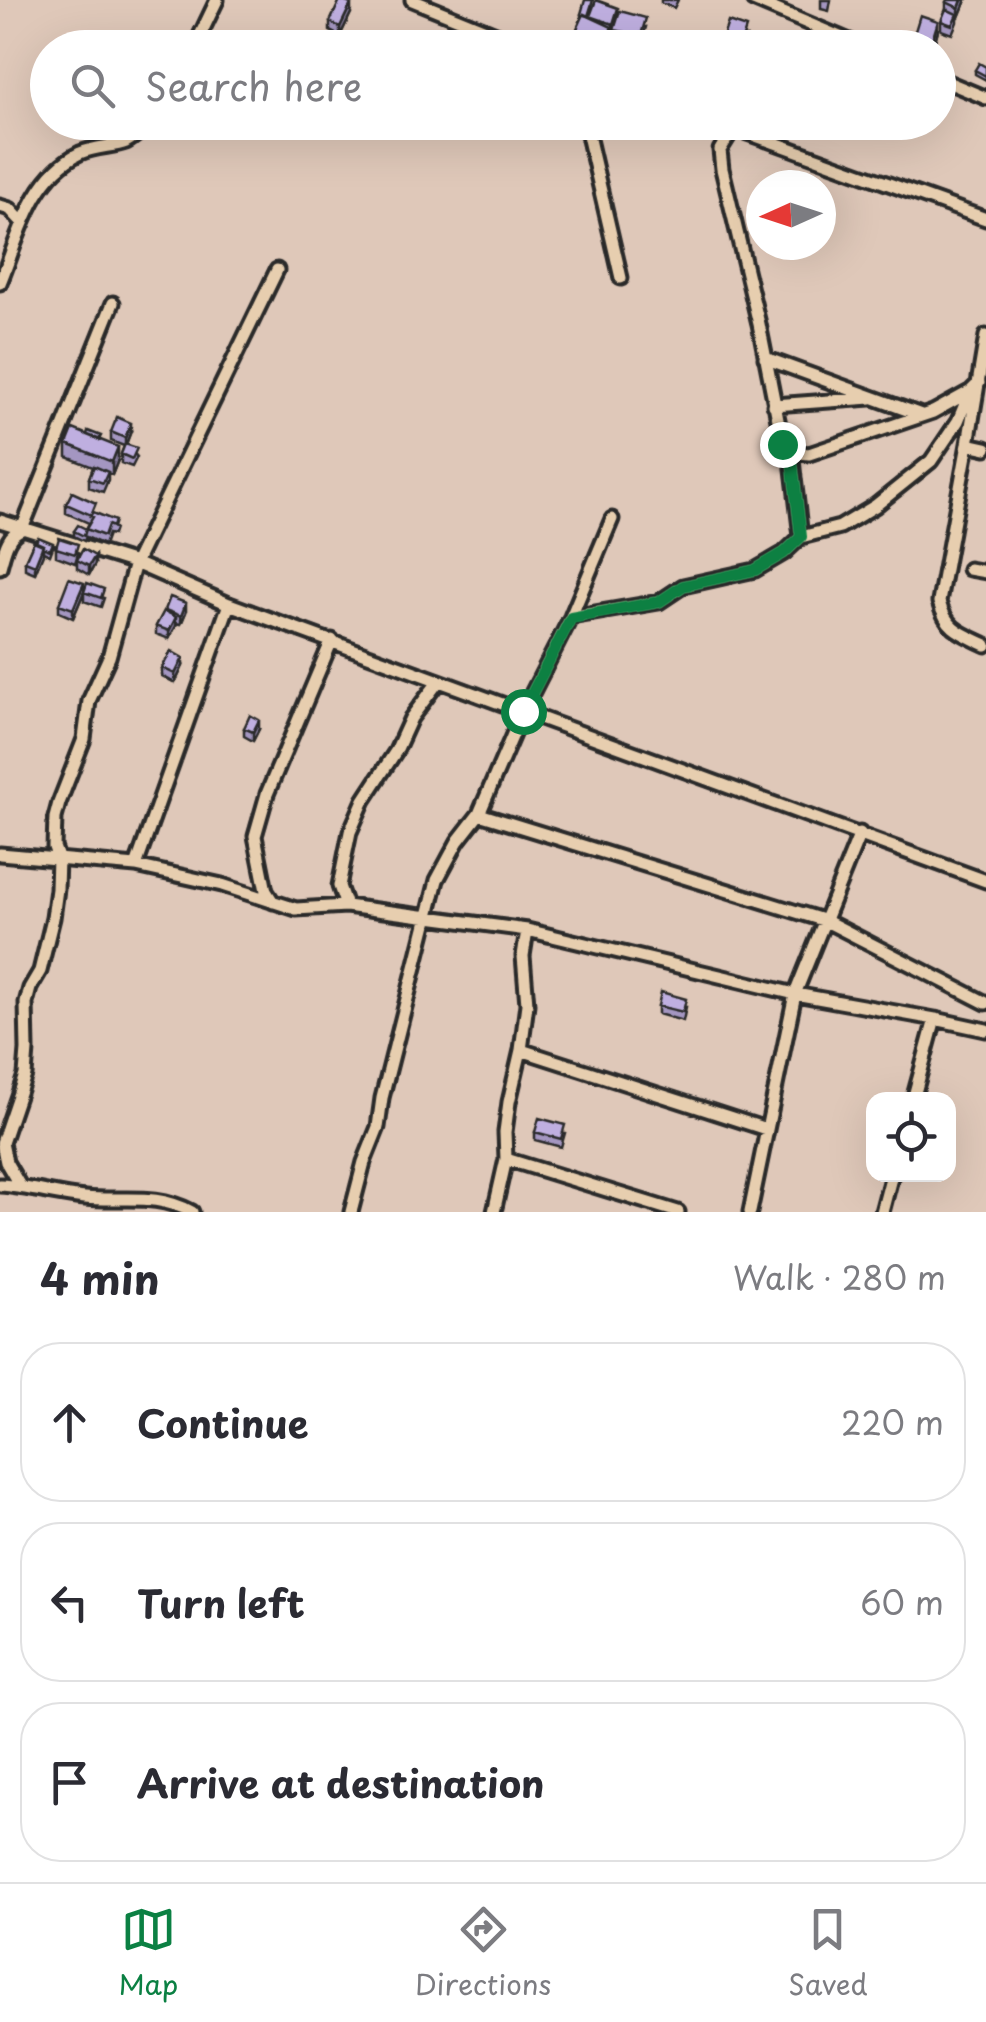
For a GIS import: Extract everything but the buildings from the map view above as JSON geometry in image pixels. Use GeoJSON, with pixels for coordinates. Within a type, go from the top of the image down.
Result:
{"type":"FeatureCollection","features":[{"type":"Feature","properties":{"kind":"street"},"geometry":{"type":"LineString","coordinates":[[203,30],[217,0]]}},
{"type":"Feature","properties":{"kind":"street"},"geometry":{"type":"LineString","coordinates":[[412,0],[486,30]]}},
{"type":"Feature","properties":{"kind":"street"},"geometry":{"type":"LineString","coordinates":[[753,0],[824,30]]}},
{"type":"Feature","properties":{"kind":"street"},"geometry":{"type":"LineString","coordinates":[[956,86],[986,98]]}},
{"type":"Feature","properties":{"kind":"street"},"geometry":{"type":"LineString","coordinates":[[0,284],[22,222],[48,178],[81,152],[127,140]]}},
{"type":"Feature","properties":{"kind":"street"},"geometry":{"type":"LineString","coordinates":[[589,140],[620,278]]}},
{"type":"Feature","properties":{"kind":"street"},"geometry":{"type":"LineString","coordinates":[[726,140],[720,150],[722,169],[782,444],[791,452],[809,454],[927,413],[975,387]]}},
{"type":"Feature","properties":{"kind":"street"},"geometry":{"type":"LineString","coordinates":[[767,140],[986,218]]}},
{"type":"Feature","properties":{"kind":"street"},"geometry":{"type":"LineString","coordinates":[[0,206],[10,209],[22,222]]}},
{"type":"Feature","properties":{"kind":"street"},"geometry":{"type":"LineString","coordinates":[[20,1186],[6,1162],[2,1144],[24,1075],[26,1003],[40,971],[58,889],[54,847],[59,803],[80,752],[89,701],[109,657],[136,563],[277,270]]}},
{"type":"Feature","properties":{"kind":"street"},"geometry":{"type":"LineString","coordinates":[[0,567],[11,538],[22,529],[112,303]]}},
{"type":"Feature","properties":{"kind":"street"},"geometry":{"type":"LineString","coordinates":[[986,336],[965,422],[968,444],[939,602],[950,627],[986,645]]}},
{"type":"Feature","properties":{"kind":"street"},"geometry":{"type":"LineString","coordinates":[[765,358],[875,398],[965,422]]}},
{"type":"Feature","properties":{"kind":"street"},"geometry":{"type":"LineString","coordinates":[[774,405],[875,398]]}},
{"type":"Feature","properties":{"kind":"street"},"geometry":{"type":"LineString","coordinates":[[571,618],[659,602],[683,586],[755,570],[784,553],[801,537],[840,527],[875,506],[931,460],[965,422]]}},
{"type":"Feature","properties":{"kind":"street"},"geometry":{"type":"LineString","coordinates":[[968,444],[986,448]]}},
{"type":"Feature","properties":{"kind":"street"},"geometry":{"type":"LineString","coordinates":[[791,452],[801,537]]}},
{"type":"Feature","properties":{"kind":"street"},"geometry":{"type":"LineString","coordinates":[[351,1212],[378,1127],[437,880],[458,841],[479,814],[523,711],[571,618],[612,519]]}},
{"type":"Feature","properties":{"kind":"street"},"geometry":{"type":"LineString","coordinates":[[0,521],[136,563],[229,604],[986,881]]}},
{"type":"Feature","properties":{"kind":"street"},"geometry":{"type":"LineString","coordinates":[[969,569],[986,572]]}},
{"type":"Feature","properties":{"kind":"street"},"geometry":{"type":"LineString","coordinates":[[136,866],[229,604]]}},
{"type":"Feature","properties":{"kind":"street"},"geometry":{"type":"LineString","coordinates":[[273,902],[266,891],[254,836],[267,794],[332,640]]}},
{"type":"Feature","properties":{"kind":"street"},"geometry":{"type":"LineString","coordinates":[[346,906],[339,886],[350,832],[411,718],[438,682]]}},
{"type":"Feature","properties":{"kind":"street"},"geometry":{"type":"LineString","coordinates":[[479,814],[826,921],[986,1003]]}},
{"type":"Feature","properties":{"kind":"street"},"geometry":{"type":"LineString","coordinates":[[750,1212],[795,994],[860,834]]}},
{"type":"Feature","properties":{"kind":"street"},"geometry":{"type":"LineString","coordinates":[[0,854],[136,866],[222,884],[296,909],[346,906],[527,930],[795,994],[986,1030]]}},
{"type":"Feature","properties":{"kind":"street"},"geometry":{"type":"LineString","coordinates":[[494,1212],[506,1160],[508,1102],[527,1004],[523,956],[527,930]]}},
{"type":"Feature","properties":{"kind":"street"},"geometry":{"type":"LineString","coordinates":[[915,1092],[935,1018]]}},
{"type":"Feature","properties":{"kind":"street"},"geometry":{"type":"LineString","coordinates":[[521,1050],[766,1129]]}},
{"type":"Feature","properties":{"kind":"street"},"geometry":{"type":"LineString","coordinates":[[506,1160],[678,1212]]}},
{"type":"Feature","properties":{"kind":"street"},"geometry":{"type":"LineString","coordinates":[[882,1212],[890,1182]]}},
{"type":"Feature","properties":{"kind":"street"},"geometry":{"type":"LineString","coordinates":[[0,1186],[85,1198],[160,1199],[192,1212]]}},
{"type":"Feature","properties":{"kind":"route"},"geometry":{"type":"LineString","coordinates":[[523,711],[571,618],[659,602],[683,586],[755,570],[784,553],[801,537],[791,452],[782,444]]}}]}
